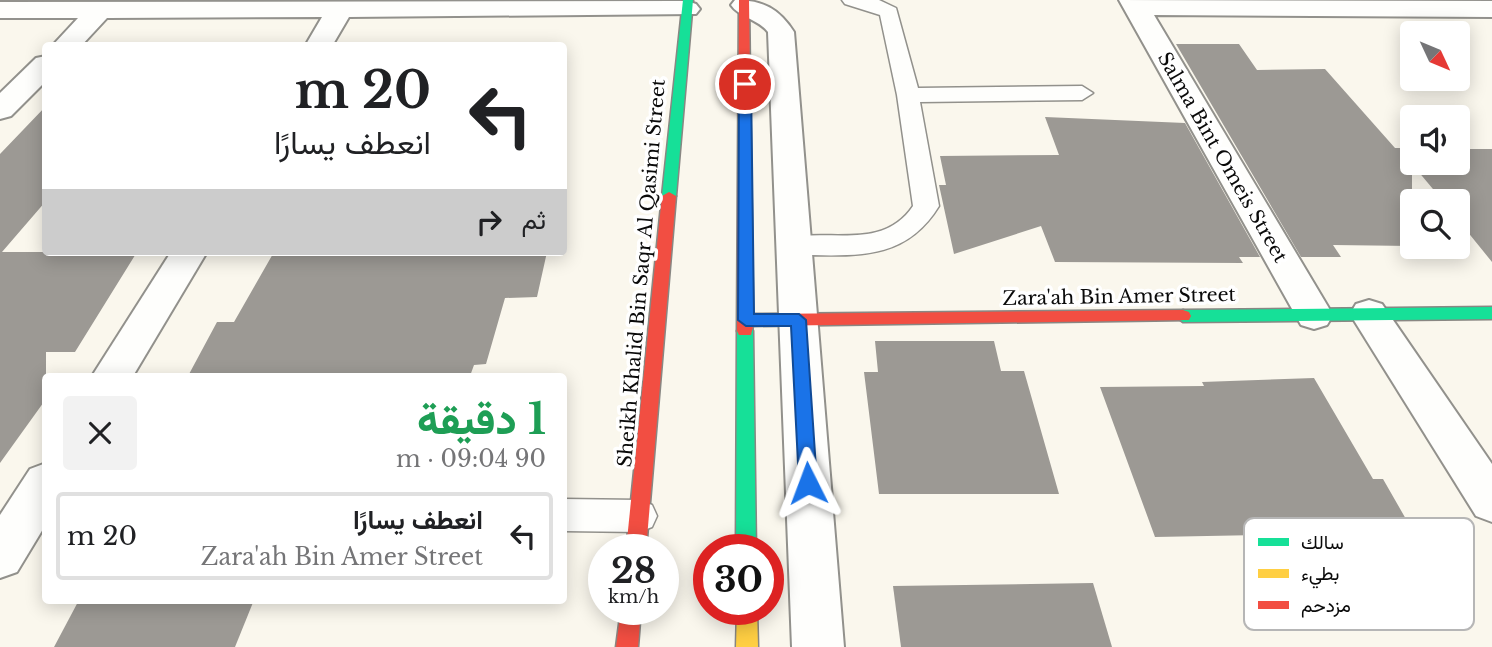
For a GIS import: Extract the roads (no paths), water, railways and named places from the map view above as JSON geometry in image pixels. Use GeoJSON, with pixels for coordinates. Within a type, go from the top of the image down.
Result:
{"type":"FeatureCollection","features":[{"type":"Feature","properties":{"kind":"main road"},"geometry":{"type":"LineString","coordinates":[[744,2],[746,534]]}},
{"type":"Feature","properties":{"kind":"main road","name":"Sheikh Khalid Bin Saqr Al Qasimi Street"},"geometry":{"type":"LineString","coordinates":[[638,533],[687,4]]}},
{"type":"Feature","properties":{"kind":"main road","name":"Zara'ah Bin Amer Street"},"geometry":{"type":"LineString","coordinates":[[746,320],[1492,313]]}},
{"type":"Feature","properties":{"kind":"main road"},"geometry":{"type":"LineString","coordinates":[[627,647],[629,625]]}},
{"type":"Feature","properties":{"kind":"main road"},"geometry":{"type":"LineString","coordinates":[[747,625],[747,647]]}},
{"type":"Feature","properties":{"kind":"street"},"geometry":{"type":"LineString","coordinates":[[744,2],[770,17],[781,32],[818,647]]}},
{"type":"Feature","properties":{"kind":"street"},"geometry":{"type":"LineString","coordinates":[[0,10],[687,4]]}},
{"type":"Feature","properties":{"kind":"street"},"geometry":{"type":"LineString","coordinates":[[1134,4],[1492,9]]}},
{"type":"Feature","properties":{"kind":"street","name":"Salma Bint Omeis Street"},"geometry":{"type":"LineString","coordinates":[[1134,4],[1314,315]]}},
{"type":"Feature","properties":{"kind":"street"},"geometry":{"type":"LineString","coordinates":[[320,42],[340,9]]}},
{"type":"Feature","properties":{"kind":"street"},"geometry":{"type":"LineString","coordinates":[[69,42],[100,10]]}},
{"type":"Feature","properties":{"kind":"street"},"geometry":{"type":"LineString","coordinates":[[0,110],[42,68]]}},
{"type":"Feature","properties":{"kind":"street"},"geometry":{"type":"LineString","coordinates":[[114,373],[187,256]]}},
{"type":"Feature","properties":{"kind":"street"},"geometry":{"type":"LineString","coordinates":[[1369,314],[1492,502]]}},
{"type":"Feature","properties":{"kind":"street"},"geometry":{"type":"LineString","coordinates":[[0,556],[40,500]]}},
{"type":"Feature","properties":{"kind":"lane"},"geometry":{"type":"LineString","coordinates":[[793,246],[889,239],[907,231],[920,219],[926,206],[926,192],[908,94],[889,12],[880,6],[852,0]]}},
{"type":"Feature","properties":{"kind":"lane"},"geometry":{"type":"LineString","coordinates":[[908,94],[1082,93]]}},
{"type":"Feature","properties":{"kind":"lane"},"geometry":{"type":"LineString","coordinates":[[567,516],[638,533]]}}]}
